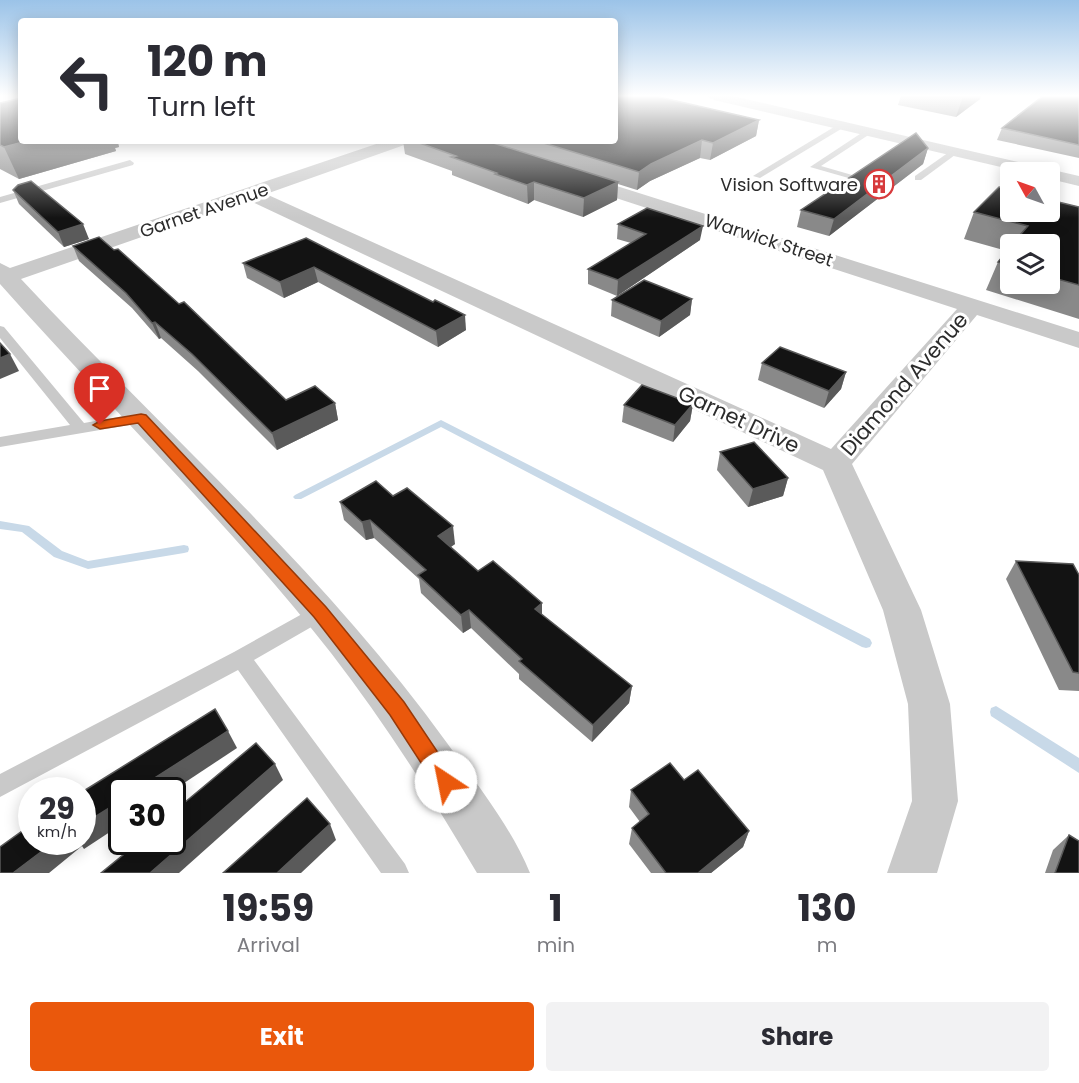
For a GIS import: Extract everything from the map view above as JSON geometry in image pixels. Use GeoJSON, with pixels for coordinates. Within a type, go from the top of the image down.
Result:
{"type":"FeatureCollection","features":[{"type":"Feature","properties":{"kind":"street"},"geometry":{"type":"LineString","coordinates":[[889,137],[1000,162]]}},
{"type":"Feature","properties":{"kind":"street","name":"Garnet Avenue"},"geometry":{"type":"LineString","coordinates":[[3,274],[251,194],[393,144]]}},
{"type":"Feature","properties":{"kind":"street","name":"Warwick Street"},"geometry":{"type":"LineString","coordinates":[[559,173],[1079,339]]}},
{"type":"Feature","properties":{"kind":"street"},"geometry":{"type":"LineString","coordinates":[[1060,176],[1079,181]]}},
{"type":"Feature","properties":{"kind":"street","name":"Garnet Drive"},"geometry":{"type":"LineString","coordinates":[[251,194],[836,463]]}},
{"type":"Feature","properties":{"kind":"street"},"geometry":{"type":"LineString","coordinates":[[3,274],[141,418],[320,612],[397,709],[505,873]]}},
{"type":"Feature","properties":{"kind":"street","name":"Diamond Avenue"},"geometry":{"type":"LineString","coordinates":[[836,463],[973,305]]}},
{"type":"Feature","properties":{"kind":"street"},"geometry":{"type":"LineString","coordinates":[[836,463],[902,610],[929,704],[935,801],[912,873]]}},
{"type":"Feature","properties":{"kind":"lane"},"geometry":{"type":"LineString","coordinates":[[757,176],[824,137]]}},
{"type":"Feature","properties":{"kind":"lane"},"geometry":{"type":"LineString","coordinates":[[856,179],[814,167],[862,137]]}},
{"type":"Feature","properties":{"kind":"lane"},"geometry":{"type":"LineString","coordinates":[[918,178],[955,152]]}},
{"type":"Feature","properties":{"kind":"lane"},"geometry":{"type":"LineString","coordinates":[[0,200],[130,163]]}},
{"type":"Feature","properties":{"kind":"lane"},"geometry":{"type":"LineString","coordinates":[[0,330],[80,428]]}},
{"type":"Feature","properties":{"kind":"lane"},"geometry":{"type":"LineString","coordinates":[[0,442],[141,418]]}},
{"type":"Feature","properties":{"kind":"lane"},"geometry":{"type":"LineString","coordinates":[[0,786],[241,658],[320,612]]}},
{"type":"Feature","properties":{"kind":"lane"},"geometry":{"type":"LineString","coordinates":[[241,658],[396,873]]}},
{"type":"Feature","properties":{"kind":"building"},"geometry":{"type":"Polygon","coordinates":[[[0,137],[18,137],[18,143],[4,147],[0,145],[0,137]]]}},
{"type":"Feature","properties":{"kind":"building"},"geometry":{"type":"Polygon","coordinates":[[[618,137],[726,137],[713,143],[702,140],[639,172],[547,144],[618,144],[618,137]]]}},
{"type":"Feature","properties":{"kind":"building"},"geometry":{"type":"Polygon","coordinates":[[[910,137],[919,137],[928,148],[834,219],[801,210],[910,137]]]}},
{"type":"Feature","properties":{"kind":"building"},"geometry":{"type":"Polygon","coordinates":[[[1042,137],[1079,137],[1079,145],[1042,137]]]}},
{"type":"Feature","properties":{"kind":"building"},"geometry":{"type":"Polygon","coordinates":[[[422,144],[497,144],[618,182],[584,198],[534,182],[527,185],[451,157],[456,156],[422,144]]]}},
{"type":"Feature","properties":{"kind":"building"},"geometry":{"type":"Polygon","coordinates":[[[31,181],[83,224],[58,232],[13,190],[18,185],[31,181]]]}},
{"type":"Feature","properties":{"kind":"building"},"geometry":{"type":"Polygon","coordinates":[[[999,187],[1000,187],[1000,219],[974,212],[999,187]]]}},
{"type":"Feature","properties":{"kind":"building"},"geometry":{"type":"Polygon","coordinates":[[[1060,202],[1079,207],[1079,285],[1060,280],[1060,234],[1021,234],[1028,226],[1013,222],[1060,222],[1060,202]]]}},
{"type":"Feature","properties":{"kind":"building"},"geometry":{"type":"Polygon","coordinates":[[[647,208],[703,226],[618,280],[588,269],[646,234],[618,224],[647,208]]]}},
{"type":"Feature","properties":{"kind":"building"},"geometry":{"type":"Polygon","coordinates":[[[99,237],[114,250],[118,249],[179,304],[184,302],[286,400],[315,386],[335,403],[272,433],[192,354],[155,322],[152,323],[126,293],[73,246],[99,237]]]}},
{"type":"Feature","properties":{"kind":"building"},"geometry":{"type":"Polygon","coordinates":[[[306,238],[433,302],[435,300],[465,315],[436,331],[314,267],[280,282],[243,263],[306,238]]]}},
{"type":"Feature","properties":{"kind":"building"},"geometry":{"type":"Polygon","coordinates":[[[644,280],[692,299],[661,321],[612,300],[644,280]]]}},
{"type":"Feature","properties":{"kind":"building"},"geometry":{"type":"Polygon","coordinates":[[[0,343],[10,354],[0,358],[0,343]]]}},
{"type":"Feature","properties":{"kind":"building"},"geometry":{"type":"Polygon","coordinates":[[[780,347],[846,372],[829,391],[762,363],[780,347]]]}},
{"type":"Feature","properties":{"kind":"building"},"geometry":{"type":"Polygon","coordinates":[[[642,385],[693,404],[675,425],[624,405],[642,385]]]}},
{"type":"Feature","properties":{"kind":"building"},"geometry":{"type":"Polygon","coordinates":[[[754,442],[788,478],[753,489],[720,452],[754,442]]]}},
{"type":"Feature","properties":{"kind":"building"},"geometry":{"type":"Polygon","coordinates":[[[376,481],[393,496],[407,488],[453,526],[438,536],[478,571],[493,561],[542,603],[535,609],[632,686],[593,725],[519,661],[522,659],[469,610],[461,615],[418,575],[426,570],[370,520],[362,522],[340,502],[376,481]]]}},
{"type":"Feature","properties":{"kind":"building"},"geometry":{"type":"Polygon","coordinates":[[[1016,561],[1073,564],[1079,575],[1079,673],[1073,672],[1016,561]]]}},
{"type":"Feature","properties":{"kind":"building"},"geometry":{"type":"Polygon","coordinates":[[[215,709],[228,731],[156,777],[108,777],[108,809],[96,816],[96,783],[215,709]]]}},
{"type":"Feature","properties":{"kind":"building"},"geometry":{"type":"Polygon","coordinates":[[[256,743],[275,764],[186,842],[186,801],[256,743]]]}},
{"type":"Feature","properties":{"kind":"building"},"geometry":{"type":"Polygon","coordinates":[[[670,763],[684,780],[698,770],[749,831],[698,873],[666,873],[632,828],[649,814],[631,790],[670,763]]]}},
{"type":"Feature","properties":{"kind":"building"},"geometry":{"type":"Polygon","coordinates":[[[307,798],[330,824],[277,873],[223,873],[307,798]]]}},
{"type":"Feature","properties":{"kind":"building"},"geometry":{"type":"Polygon","coordinates":[[[18,834],[18,855],[37,855],[13,873],[0,873],[0,847],[18,834]]]}},
{"type":"Feature","properties":{"kind":"building"},"geometry":{"type":"Polygon","coordinates":[[[1069,835],[1079,841],[1079,873],[1055,873],[1069,835]]]}},
{"type":"Feature","properties":{"kind":"building"},"geometry":{"type":"Polygon","coordinates":[[[123,855],[171,855],[150,873],[101,873],[123,855]]]}},
{"type":"Feature","properties":{"kind":"waterway"},"geometry":{"type":"LineString","coordinates":[[298,497],[441,423],[866,643]]}},
{"type":"Feature","properties":{"kind":"waterway"},"geometry":{"type":"LineString","coordinates":[[0,525],[25,529],[58,554],[88,565],[184,549]]}},
{"type":"Feature","properties":{"kind":"waterway"},"geometry":{"type":"LineString","coordinates":[[996,712],[1079,766]]}},
{"type":"Feature","properties":{"kind":"place","name":"Vision Software"},"geometry":{"type":"Point","coordinates":[879,184]}},
{"type":"Feature","properties":{"kind":"route"},"geometry":{"type":"LineString","coordinates":[[100,425],[141,418],[320,612],[397,709],[446,782]]}}]}
